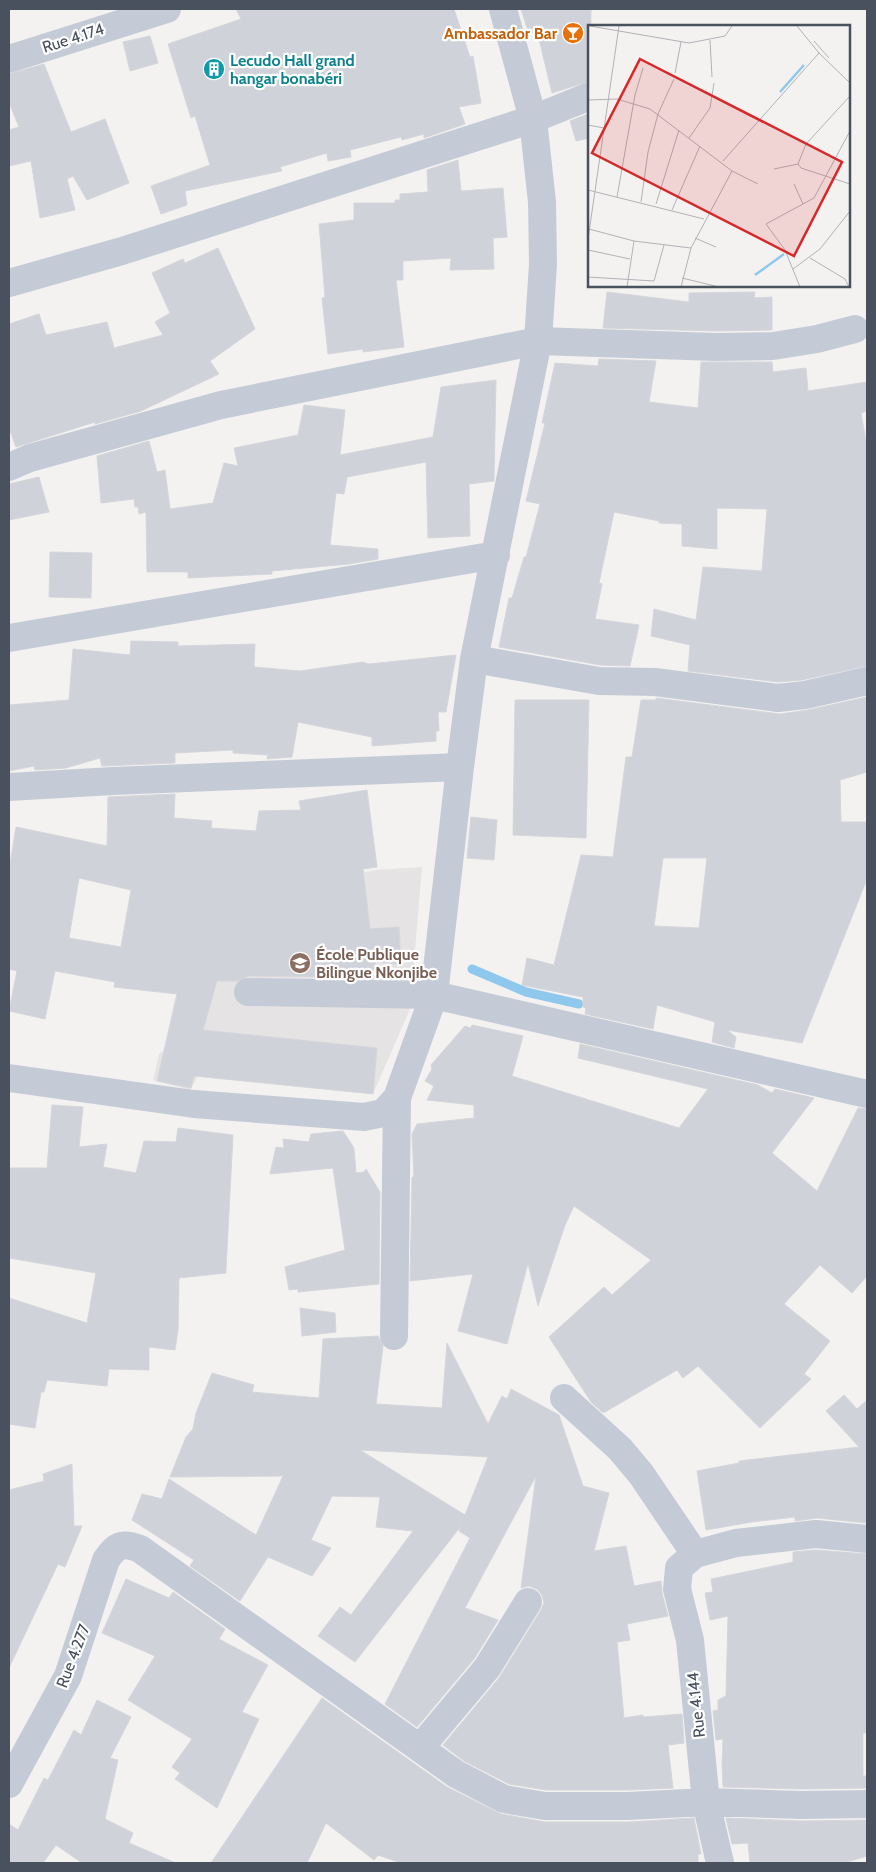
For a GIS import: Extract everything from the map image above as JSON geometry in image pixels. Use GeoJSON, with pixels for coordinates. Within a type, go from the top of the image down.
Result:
{"type":"FeatureCollection","features":[{"type":"Feature","properties":{"kind":"street","name":"Rue 4.174"},"geometry":{"type":"LineString","coordinates":[[9,59],[167,9]]}},
{"type":"Feature","properties":{"kind":"street"},"geometry":{"type":"LineString","coordinates":[[394,1336],[397,1098],[434,995],[474,660],[538,341],[543,264],[542,202],[533,119],[503,9]]}},
{"type":"Feature","properties":{"kind":"street"},"geometry":{"type":"LineString","coordinates":[[9,283],[122,251],[533,119],[588,97]]}},
{"type":"Feature","properties":{"kind":"street"},"geometry":{"type":"LineString","coordinates":[[9,467],[30,458],[221,405],[538,341],[716,347],[773,346],[817,339],[854,329]]}},
{"type":"Feature","properties":{"kind":"street"},"geometry":{"type":"LineString","coordinates":[[9,638],[496,555]]}},
{"type":"Feature","properties":{"kind":"street"},"geometry":{"type":"LineString","coordinates":[[474,660],[599,681],[654,682],[778,698],[805,695],[867,681]]}},
{"type":"Feature","properties":{"kind":"street"},"geometry":{"type":"LineString","coordinates":[[9,787],[113,780],[460,768]]}},
{"type":"Feature","properties":{"kind":"street"},"geometry":{"type":"LineString","coordinates":[[248,992],[434,995],[867,1094]]}},
{"type":"Feature","properties":{"kind":"street"},"geometry":{"type":"LineString","coordinates":[[9,1078],[194,1104],[364,1117],[383,1113],[397,1098]]}},
{"type":"Feature","properties":{"kind":"street"},"geometry":{"type":"LineString","coordinates":[[564,1398],[620,1449],[641,1474],[695,1554],[736,1543],[816,1534],[867,1539]]}},
{"type":"Feature","properties":{"kind":"street","name":"Rue 4.277"},"geometry":{"type":"LineString","coordinates":[[9,1784],[68,1676],[106,1560],[114,1549],[128,1545],[140,1549],[420,1748]]}},
{"type":"Feature","properties":{"kind":"street","name":"Rue 4.144"},"geometry":{"type":"LineString","coordinates":[[695,1554],[680,1568],[677,1590],[690,1640],[706,1802],[720,1863]]}},
{"type":"Feature","properties":{"kind":"street"},"geometry":{"type":"LineString","coordinates":[[528,1602],[487,1668],[420,1748],[456,1774],[504,1799],[545,1806],[628,1806],[706,1802],[801,1805],[867,1804]]}},
{"type":"Feature","properties":{"kind":"shaded area","name":"École Publique Bilingue Nkonjibe"},"geometry":{"type":"Polygon","coordinates":[[[422,867],[410,1009],[373,1094],[198,1076],[190,1090],[153,1080],[159,1054],[164,1050],[178,987],[302,886],[376,870],[422,867]]]}},
{"type":"Feature","properties":{"kind":"building"},"geometry":{"type":"Polygon","coordinates":[[[236,9],[454,9],[470,57],[473,56],[481,103],[459,107],[465,124],[424,138],[424,134],[402,140],[401,137],[350,150],[351,157],[328,161],[327,153],[280,167],[282,171],[185,191],[187,205],[161,214],[151,186],[210,165],[195,116],[191,118],[168,44],[241,19],[236,9]]]}},
{"type":"Feature","properties":{"kind":"building"},"geometry":{"type":"Polygon","coordinates":[[[521,9],[591,9],[591,25],[588,25],[588,82],[552,93],[537,31],[529,34],[521,9]]]}},
{"type":"Feature","properties":{"kind":"building"},"geometry":{"type":"Polygon","coordinates":[[[150,36],[158,63],[130,71],[123,42],[150,36]]]}},
{"type":"Feature","properties":{"kind":"building"},"geometry":{"type":"Polygon","coordinates":[[[44,64],[71,132],[105,119],[129,183],[87,200],[73,176],[67,179],[75,210],[40,218],[31,161],[9,166],[9,130],[19,127],[9,102],[9,74],[44,64]]]}},
{"type":"Feature","properties":{"kind":"building"},"geometry":{"type":"Polygon","coordinates":[[[588,114],[588,138],[576,141],[570,121],[588,114]]]}},
{"type":"Feature","properties":{"kind":"building"},"geometry":{"type":"Polygon","coordinates":[[[458,160],[461,191],[503,188],[507,237],[493,238],[494,269],[450,270],[451,258],[403,261],[403,280],[396,280],[404,347],[363,352],[363,349],[328,354],[322,298],[325,297],[319,224],[354,220],[354,203],[395,203],[395,200],[400,200],[400,194],[428,192],[427,170],[458,160]]]}},
{"type":"Feature","properties":{"kind":"building"},"geometry":{"type":"Polygon","coordinates":[[[218,248],[255,329],[210,361],[219,374],[141,411],[95,424],[95,422],[16,447],[9,428],[9,324],[39,314],[46,335],[107,322],[114,348],[163,335],[155,322],[170,313],[152,273],[183,259],[185,263],[218,248]]]}},
{"type":"Feature","properties":{"kind":"building"},"geometry":{"type":"Polygon","coordinates":[[[607,292],[689,302],[689,293],[755,292],[754,298],[772,297],[772,330],[716,331],[603,328],[607,292]]]}},
{"type":"Feature","properties":{"kind":"building"},"geometry":{"type":"Polygon","coordinates":[[[599,359],[656,361],[649,402],[698,408],[701,362],[772,362],[773,372],[806,368],[808,391],[867,382],[867,411],[861,413],[867,447],[867,666],[802,680],[778,682],[688,671],[690,645],[651,636],[654,609],[696,620],[703,567],[762,571],[767,509],[717,508],[717,549],[682,546],[682,524],[659,523],[659,521],[614,512],[599,583],[602,584],[595,619],[639,625],[630,666],[600,665],[499,647],[509,598],[512,598],[524,557],[526,557],[540,504],[526,501],[545,423],[542,423],[555,363],[598,366],[599,359]]]}},
{"type":"Feature","properties":{"kind":"building"},"geometry":{"type":"Polygon","coordinates":[[[496,380],[494,481],[469,484],[470,536],[428,538],[426,462],[347,477],[344,494],[336,493],[330,545],[378,549],[378,559],[349,564],[272,571],[272,574],[188,578],[188,572],[147,572],[146,512],[139,514],[138,507],[135,507],[134,499],[101,503],[97,456],[149,441],[157,472],[165,470],[170,509],[213,503],[224,463],[238,466],[234,448],[298,435],[304,405],[345,410],[340,455],[433,437],[441,387],[496,380]]]}},
{"type":"Feature","properties":{"kind":"building"},"geometry":{"type":"Polygon","coordinates":[[[39,477],[49,512],[9,520],[9,484],[39,477]]]}},
{"type":"Feature","properties":{"kind":"building"},"geometry":{"type":"Polygon","coordinates":[[[50,552],[92,553],[91,598],[49,597],[50,552]]]}},
{"type":"Feature","properties":{"kind":"building"},"geometry":{"type":"Polygon","coordinates":[[[131,641],[178,642],[178,646],[255,644],[254,667],[300,671],[363,662],[369,664],[456,655],[446,712],[438,712],[439,731],[436,731],[436,741],[372,746],[372,737],[298,722],[292,757],[267,759],[268,755],[233,753],[233,750],[175,753],[175,763],[102,766],[100,758],[66,768],[35,770],[34,766],[9,771],[9,705],[69,700],[73,649],[130,655],[131,641]]]}},
{"type":"Feature","properties":{"kind":"building"},"geometry":{"type":"Polygon","coordinates":[[[867,697],[867,772],[840,780],[841,822],[867,822],[867,879],[802,1043],[727,1030],[736,1037],[734,1048],[712,1042],[715,1022],[657,1005],[653,1029],[585,1014],[586,1008],[583,1007],[583,997],[522,985],[527,958],[554,965],[581,855],[613,857],[626,757],[632,757],[641,700],[656,700],[656,698],[780,714],[867,697]],[[663,858],[654,926],[699,928],[707,858],[663,858]]]}},
{"type":"Feature","properties":{"kind":"building"},"geometry":{"type":"Polygon","coordinates":[[[515,700],[589,700],[586,838],[513,835],[515,700]]]}},
{"type":"Feature","properties":{"kind":"building"},"geometry":{"type":"Polygon","coordinates":[[[367,790],[377,867],[363,869],[370,929],[399,927],[401,965],[376,961],[371,977],[248,976],[238,981],[217,981],[203,1030],[377,1048],[373,1094],[194,1076],[191,1088],[157,1081],[177,994],[114,987],[115,982],[55,971],[45,1019],[9,1011],[17,971],[9,969],[9,870],[16,827],[107,846],[108,797],[175,794],[174,818],[212,821],[211,828],[256,831],[259,811],[301,810],[299,801],[367,790]],[[79,878],[69,938],[121,947],[131,890],[79,878]]]}},
{"type":"Feature","properties":{"kind":"building"},"geometry":{"type":"Polygon","coordinates":[[[471,817],[497,820],[494,860],[467,858],[471,817]]]}},
{"type":"Feature","properties":{"kind":"building"},"geometry":{"type":"Polygon","coordinates":[[[472,1025],[523,1036],[512,1076],[679,1128],[708,1089],[578,1058],[580,1044],[758,1085],[772,1093],[775,1089],[814,1098],[772,1153],[817,1191],[858,1108],[867,1109],[867,1276],[852,1293],[820,1265],[784,1304],[830,1341],[804,1374],[811,1379],[760,1428],[698,1366],[683,1378],[677,1370],[605,1412],[602,1412],[591,1402],[549,1337],[604,1287],[612,1295],[651,1260],[574,1206],[565,1225],[538,1306],[528,1263],[507,1344],[458,1331],[473,1274],[410,1281],[412,1177],[414,1177],[412,1134],[417,1124],[474,1118],[474,1105],[427,1100],[434,1086],[425,1081],[432,1069],[431,1065],[465,1026],[471,1028],[472,1025]]]}},
{"type":"Feature","properties":{"kind":"building"},"geometry":{"type":"Polygon","coordinates":[[[52,1105],[83,1107],[79,1147],[107,1144],[103,1167],[136,1173],[144,1141],[176,1142],[178,1128],[233,1135],[226,1273],[179,1278],[178,1330],[175,1350],[149,1347],[149,1370],[109,1369],[107,1386],[47,1380],[44,1392],[41,1392],[35,1428],[9,1424],[9,1298],[87,1323],[96,1273],[9,1258],[9,1168],[47,1168],[52,1105]]]}},
{"type":"Feature","properties":{"kind":"building"},"geometry":{"type":"Polygon","coordinates":[[[343,1131],[354,1148],[356,1173],[364,1172],[366,1169],[380,1192],[379,1284],[298,1292],[298,1289],[289,1290],[285,1267],[345,1250],[333,1168],[270,1174],[276,1147],[284,1148],[283,1139],[309,1142],[311,1134],[343,1131]]]}},
{"type":"Feature","properties":{"kind":"building"},"geometry":{"type":"Polygon","coordinates":[[[300,1308],[335,1313],[336,1332],[302,1336],[300,1308]]]}},
{"type":"Feature","properties":{"kind":"building"},"geometry":{"type":"Polygon","coordinates":[[[378,1336],[383,1346],[376,1404],[442,1408],[447,1343],[488,1424],[502,1396],[507,1399],[511,1389],[559,1415],[583,1486],[609,1493],[594,1551],[626,1546],[634,1586],[661,1581],[668,1616],[627,1624],[630,1640],[617,1642],[624,1718],[643,1715],[643,1717],[682,1714],[684,1743],[668,1745],[673,1788],[546,1790],[509,1784],[464,1761],[443,1745],[499,1678],[544,1603],[542,1595],[537,1589],[529,1586],[521,1588],[536,1476],[465,1608],[498,1620],[474,1659],[417,1727],[385,1704],[470,1538],[459,1531],[461,1526],[355,1662],[318,1636],[340,1607],[351,1615],[413,1531],[376,1527],[380,1497],[332,1496],[311,1540],[331,1548],[312,1576],[268,1557],[240,1601],[190,1566],[194,1560],[132,1520],[142,1494],[162,1499],[169,1479],[256,1535],[283,1476],[170,1477],[186,1437],[193,1429],[196,1413],[212,1373],[254,1385],[252,1392],[319,1398],[323,1339],[378,1336]],[[360,1450],[465,1515],[488,1457],[360,1450]]]}},
{"type":"Feature","properties":{"kind":"building"},"geometry":{"type":"Polygon","coordinates":[[[844,1395],[857,1409],[867,1400],[867,1523],[817,1518],[795,1521],[795,1517],[706,1530],[697,1471],[739,1463],[739,1461],[859,1447],[826,1411],[844,1395]]]}},
{"type":"Feature","properties":{"kind":"building"},"geometry":{"type":"Polygon","coordinates":[[[72,1464],[74,1526],[82,1526],[65,1567],[58,1564],[9,1668],[9,1490],[44,1481],[43,1474],[72,1464]]]}},
{"type":"Feature","properties":{"kind":"building"},"geometry":{"type":"Polygon","coordinates":[[[816,1550],[867,1554],[867,1733],[863,1733],[863,1776],[867,1776],[867,1788],[723,1787],[723,1739],[716,1740],[713,1711],[718,1710],[718,1700],[726,1696],[728,1616],[710,1620],[705,1593],[713,1592],[711,1579],[793,1562],[793,1552],[816,1550]]]}},
{"type":"Feature","properties":{"kind":"building"},"geometry":{"type":"Polygon","coordinates":[[[126,1579],[169,1598],[173,1592],[225,1629],[219,1639],[268,1665],[242,1712],[259,1719],[217,1808],[175,1779],[180,1773],[172,1767],[192,1739],[128,1700],[155,1656],[102,1633],[126,1579]]]}},
{"type":"Feature","properties":{"kind":"building"},"geometry":{"type":"Polygon","coordinates":[[[322,1698],[447,1787],[501,1814],[545,1822],[629,1822],[694,1818],[701,1854],[698,1854],[698,1863],[401,1863],[378,1855],[374,1860],[326,1823],[307,1863],[211,1863],[322,1698]]]}},
{"type":"Feature","properties":{"kind":"building"},"geometry":{"type":"Polygon","coordinates":[[[97,1700],[131,1717],[110,1758],[118,1760],[105,1819],[133,1833],[129,1843],[176,1863],[82,1863],[56,1845],[43,1863],[9,1863],[9,1824],[18,1830],[44,1778],[48,1780],[74,1730],[81,1735],[97,1700]]]}},
{"type":"Feature","properties":{"kind":"building"},"geometry":{"type":"Polygon","coordinates":[[[726,1818],[801,1821],[867,1820],[867,1856],[844,1863],[750,1863],[748,1843],[732,1844],[726,1818]]]}},
{"type":"Feature","properties":{"kind":"waterway"},"geometry":{"type":"LineString","coordinates":[[472,969],[526,992],[579,1004]]}},
{"type":"Feature","properties":{"kind":"place","name":"Ambassador Bar"},"geometry":{"type":"Point","coordinates":[573,33]}},
{"type":"Feature","properties":{"kind":"place","name":"Lecudo Hall grand hangar bonabéri"},"geometry":{"type":"Point","coordinates":[214,69]}},
{"type":"Feature","properties":{"kind":"place","name":"École Publique Bilingue Nkonjibe"},"geometry":{"type":"Point","coordinates":[300,963]}}]}
